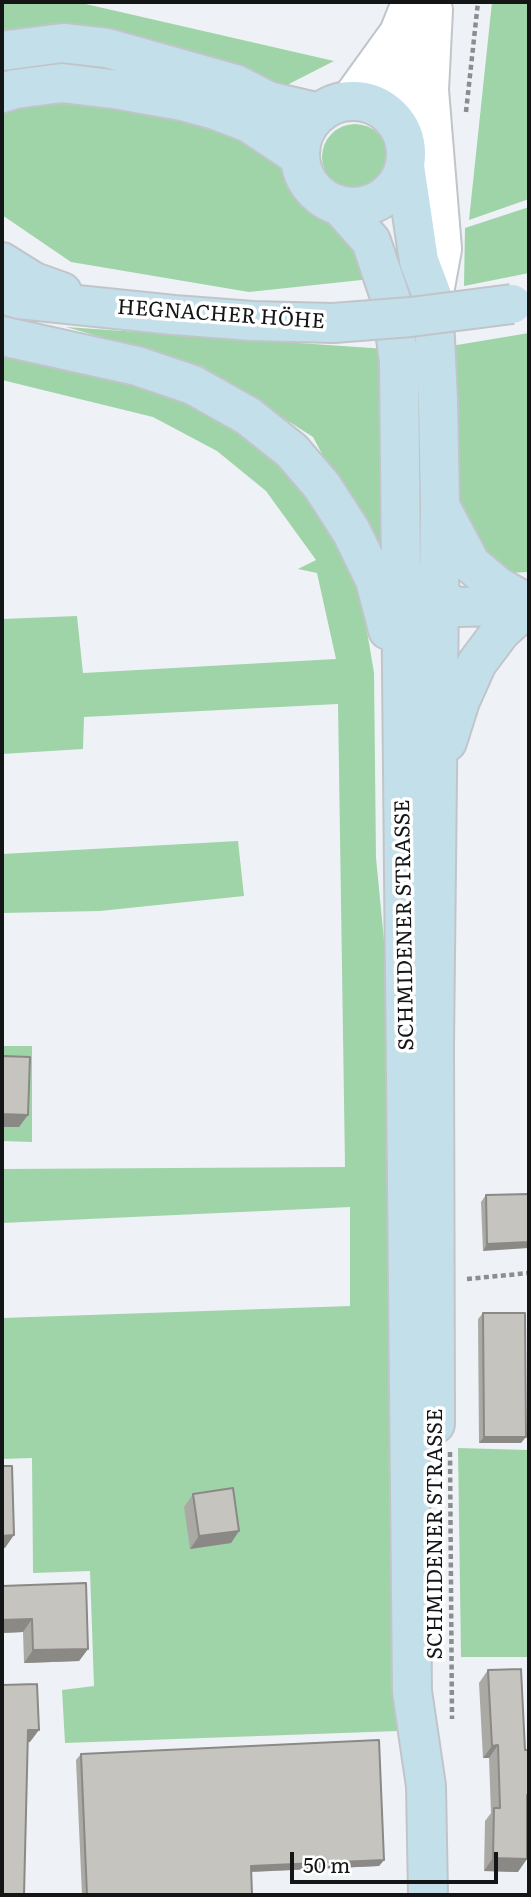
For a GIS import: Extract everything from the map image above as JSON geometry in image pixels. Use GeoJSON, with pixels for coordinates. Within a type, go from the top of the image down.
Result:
{"type":"FeatureCollection","features":[{"type":"Feature","properties":{"kind":"main road"},"geometry":{"type":"LineString","coordinates":[[2,51],[63,43],[107,48],[235,84],[268,101],[335,107],[367,102],[382,109],[394,120],[403,134],[407,150],[405,166],[398,182],[387,195],[372,204],[355,207],[339,205],[324,198],[312,187],[304,173],[300,157],[302,140],[309,125],[335,107]]}},
{"type":"Feature","properties":{"kind":"main road"},"geometry":{"type":"LineString","coordinates":[[2,93],[62,83],[120,90],[182,102],[249,122],[300,157]]}},
{"type":"Feature","properties":{"kind":"main road","name":"SCHMIDENER STRASSE"},"geometry":{"type":"LineString","coordinates":[[405,166],[419,261],[433,298],[440,506],[437,774],[421,1281],[412,1691],[426,1786],[428,1895]]}},
{"type":"Feature","properties":{"kind":"main road","name":"SCHMIDENER STRASSE"},"geometry":{"type":"LineString","coordinates":[[339,205],[371,241],[391,300],[399,361],[403,690],[421,1281]]}},
{"type":"Feature","properties":{"kind":"main road","name":"HEGNACHER HÖHE"},"geometry":{"type":"LineString","coordinates":[[2,262],[34,282],[96,306]]}},
{"type":"Feature","properties":{"kind":"main road","name":"HEGNACHER HÖHE"},"geometry":{"type":"LineString","coordinates":[[2,293],[19,299],[174,316],[333,323],[411,317],[524,302]]}},
{"type":"Feature","properties":{"kind":"main road"},"geometry":{"type":"LineString","coordinates":[[2,336],[137,366],[193,385],[248,416],[292,452],[322,486],[351,531],[374,580],[403,690]]}},
{"type":"Feature","properties":{"kind":"main road"},"geometry":{"type":"LineString","coordinates":[[440,506],[471,564],[497,586],[529,605]]}},
{"type":"Feature","properties":{"kind":"main road"},"geometry":{"type":"LineString","coordinates":[[401,568],[438,600],[460,607],[529,605]]}},
{"type":"Feature","properties":{"kind":"main road","name":"SCHMIDENER STRASSE"},"geometry":{"type":"LineString","coordinates":[[437,774],[460,701],[477,663],[501,631],[529,605]]}},
{"type":"Feature","properties":{"kind":"street"},"geometry":{"type":"LineString","coordinates":[[335,107],[427,5]]}},
{"type":"Feature","properties":{"kind":"street"},"geometry":{"type":"LineString","coordinates":[[394,120],[404,74],[427,5]]}},
{"type":"Feature","properties":{"kind":"street","name":"SCHMIDENER STRASSE"},"geometry":{"type":"LineString","coordinates":[[427,5],[429,90],[442,249],[433,298]]}},
{"type":"Feature","properties":{"kind":"path"},"geometry":{"type":"LineString","coordinates":[[421,1281],[529,1273]]}},
{"type":"Feature","properties":{"kind":"green space"},"geometry":{"type":"Polygon","coordinates":[[[2,2],[77,2],[334,61],[285,86],[2,39],[2,2]]]}},
{"type":"Feature","properties":{"kind":"green space"},"geometry":{"type":"Polygon","coordinates":[[[492,2],[529,2],[529,199],[469,220],[492,2]]]}},
{"type":"Feature","properties":{"kind":"green space"},"geometry":{"type":"Polygon","coordinates":[[[86,97],[248,136],[283,161],[298,197],[344,230],[371,279],[249,292],[71,262],[2,215],[2,108],[86,97]]]}},
{"type":"Feature","properties":{"kind":"green space"},"geometry":{"type":"Polygon","coordinates":[[[355,124],[368,127],[378,134],[385,144],[388,157],[385,170],[378,180],[368,187],[355,190],[342,187],[332,180],[325,170],[322,157],[325,144],[332,134],[342,127],[355,124]]]}},
{"type":"Feature","properties":{"kind":"green space"},"geometry":{"type":"Polygon","coordinates":[[[529,207],[529,273],[464,286],[465,228],[529,207]]]}},
{"type":"Feature","properties":{"kind":"green space"},"geometry":{"type":"Polygon","coordinates":[[[66,327],[386,349],[388,578],[313,437],[202,366],[66,327]]]}},
{"type":"Feature","properties":{"kind":"green space"},"geometry":{"type":"Polygon","coordinates":[[[529,333],[529,572],[509,573],[474,544],[458,493],[451,346],[529,333]]]}},
{"type":"Feature","properties":{"kind":"green space"},"geometry":{"type":"Polygon","coordinates":[[[2,350],[135,382],[203,405],[257,443],[295,478],[339,540],[361,595],[374,673],[376,858],[391,1012],[398,1731],[65,1743],[62,1690],[94,1686],[90,1571],[33,1573],[32,1458],[2,1459],[2,1318],[350,1306],[350,1207],[2,1223],[2,1169],[345,1167],[338,704],[84,717],[83,749],[2,754],[2,619],[77,616],[83,673],[336,659],[317,573],[298,569],[316,560],[266,491],[217,451],[153,417],[2,380],[2,350]]]}},
{"type":"Feature","properties":{"kind":"green space"},"geometry":{"type":"Polygon","coordinates":[[[238,841],[244,896],[100,911],[2,913],[2,854],[238,841]]]}},
{"type":"Feature","properties":{"kind":"green space"},"geometry":{"type":"Polygon","coordinates":[[[2,1046],[32,1046],[32,1142],[2,1141],[2,1046]]]}},
{"type":"Feature","properties":{"kind":"green space"},"geometry":{"type":"Polygon","coordinates":[[[458,1448],[529,1450],[529,1657],[461,1657],[458,1448]]]}},
{"type":"Feature","properties":{"kind":"building"},"geometry":{"type":"Polygon","coordinates":[[[2,1056],[30,1057],[28,1115],[2,1114],[2,1056]]]}},
{"type":"Feature","properties":{"kind":"building"},"geometry":{"type":"Polygon","coordinates":[[[529,1194],[529,1242],[487,1244],[486,1195],[529,1194]]]}},
{"type":"Feature","properties":{"kind":"building"},"geometry":{"type":"Polygon","coordinates":[[[483,1313],[525,1313],[526,1437],[484,1437],[483,1313]]]}},
{"type":"Feature","properties":{"kind":"building"},"geometry":{"type":"Polygon","coordinates":[[[2,1466],[12,1466],[14,1535],[2,1536],[2,1466]]]}},
{"type":"Feature","properties":{"kind":"building"},"geometry":{"type":"Polygon","coordinates":[[[233,1488],[239,1531],[199,1536],[193,1494],[233,1488]]]}},
{"type":"Feature","properties":{"kind":"building"},"geometry":{"type":"Polygon","coordinates":[[[86,1583],[88,1649],[33,1650],[32,1619],[2,1620],[2,1586],[86,1583]]]}},
{"type":"Feature","properties":{"kind":"building"},"geometry":{"type":"Polygon","coordinates":[[[521,1669],[525,1750],[529,1750],[527,1859],[493,1858],[494,1808],[500,1808],[498,1745],[492,1746],[488,1670],[521,1669]]]}},
{"type":"Feature","properties":{"kind":"building"},"geometry":{"type":"Polygon","coordinates":[[[37,1684],[39,1730],[28,1730],[24,1895],[2,1895],[2,1685],[37,1684]]]}},
{"type":"Feature","properties":{"kind":"building"},"geometry":{"type":"Polygon","coordinates":[[[379,1740],[384,1860],[251,1866],[252,1895],[87,1895],[81,1754],[379,1740]]]}}]}
